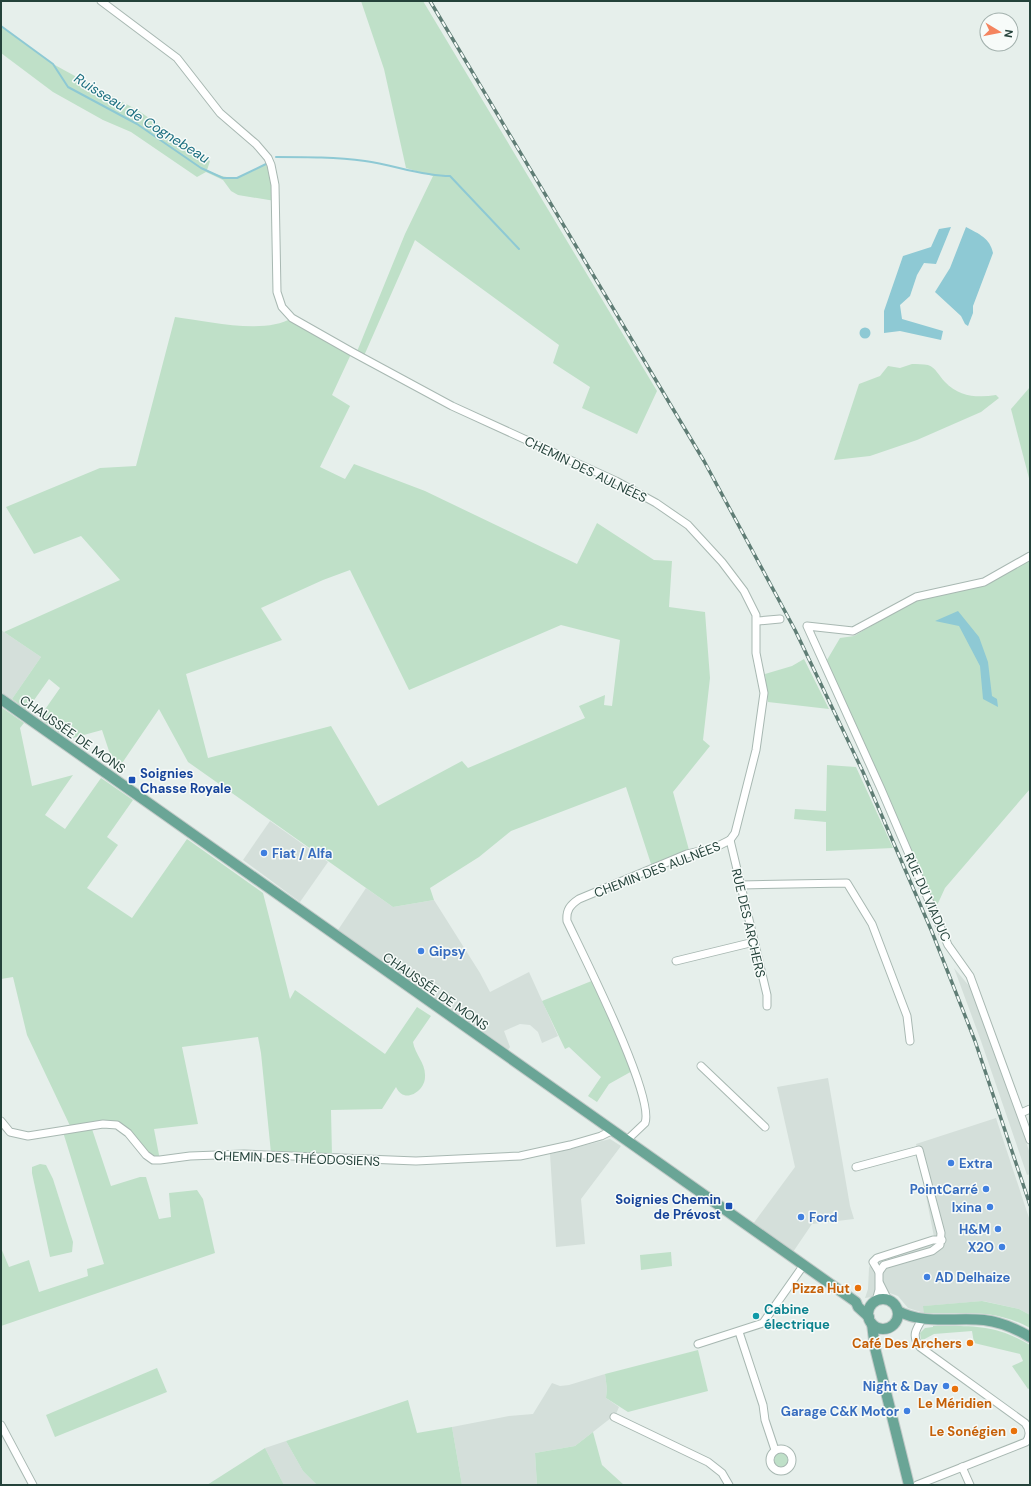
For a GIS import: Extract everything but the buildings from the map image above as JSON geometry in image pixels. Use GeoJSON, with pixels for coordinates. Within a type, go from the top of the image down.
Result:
{"type":"FeatureCollection","features":[{"type":"Feature","properties":{"kind":"main road","name":"CHAUSSÉE DE MONS"},"geometry":{"type":"LineString","coordinates":[[1,699],[856,1302],[858,1307],[870,1320]]}},
{"type":"Feature","properties":{"kind":"main road"},"geometry":{"type":"LineString","coordinates":[[875,1343],[898,1318],[898,1311],[894,1303],[888,1300],[874,1302],[870,1308],[870,1320],[875,1343],[909,1485]]}},
{"type":"Feature","properties":{"kind":"main road","name":"CHAUSSÉE DE MONS"},"geometry":{"type":"LineString","coordinates":[[856,1302],[874,1302]]}},
{"type":"Feature","properties":{"kind":"main road"},"geometry":{"type":"LineString","coordinates":[[898,1311],[920,1318],[986,1320],[1008,1325],[1030,1337]]}},
{"type":"Feature","properties":{"kind":"main road"},"geometry":{"type":"LineString","coordinates":[[870,1320],[878,1328],[920,1318]]}},
{"type":"Feature","properties":{"kind":"street","name":"CHEMIN DES AULNÉES"},"geometry":{"type":"LineString","coordinates":[[101,1],[177,58],[220,113],[256,144],[268,158],[275,185],[277,292],[279,302],[287,314],[316,332],[422,390],[616,481],[673,514],[696,533],[722,562],[744,591],[756,615],[758,621],[756,653],[764,688],[764,702],[756,750],[738,827],[730,840],[716,847],[687,854],[578,899],[568,910],[567,921],[630,1057],[646,1111],[644,1122],[626,1140]]}},
{"type":"Feature","properties":{"kind":"street","name":"RUE DU VIADUC"},"geometry":{"type":"LineString","coordinates":[[1030,556],[984,582],[916,597],[853,631],[807,626],[819,656],[881,789],[948,945],[970,976],[1030,1140]]}},
{"type":"Feature","properties":{"kind":"street"},"geometry":{"type":"LineString","coordinates":[[758,621],[780,619]]}},
{"type":"Feature","properties":{"kind":"street","name":"RUE DES ARCHERS"},"geometry":{"type":"LineString","coordinates":[[730,840],[768,995],[767,1006]]}},
{"type":"Feature","properties":{"kind":"street"},"geometry":{"type":"LineString","coordinates":[[741,885],[847,883],[872,924],[907,1016],[910,1041]]}},
{"type":"Feature","properties":{"kind":"street"},"geometry":{"type":"LineString","coordinates":[[676,961],[754,942]]}},
{"type":"Feature","properties":{"kind":"street"},"geometry":{"type":"LineString","coordinates":[[701,1066],[765,1127]]}},
{"type":"Feature","properties":{"kind":"street"},"geometry":{"type":"LineString","coordinates":[[1021,1113],[1030,1109]]}},
{"type":"Feature","properties":{"kind":"street","name":"CHEMIN DES THÉODOSIENS"},"geometry":{"type":"LineString","coordinates":[[1,1121],[10,1132],[28,1136],[104,1124],[117,1125],[128,1133],[146,1155],[153,1160],[190,1156],[238,1154],[416,1161],[520,1156],[567,1146],[602,1136],[611,1130]]}},
{"type":"Feature","properties":{"kind":"street"},"geometry":{"type":"LineString","coordinates":[[856,1167],[919,1150],[941,1233],[942,1240],[940,1245],[932,1251],[884,1265],[879,1272],[879,1282],[881,1290],[888,1300]]}},
{"type":"Feature","properties":{"kind":"street"},"geometry":{"type":"LineString","coordinates":[[698,1344],[739,1332],[763,1322],[803,1266]]}},
{"type":"Feature","properties":{"kind":"street"},"geometry":{"type":"LineString","coordinates":[[874,1302],[879,1282]]}},
{"type":"Feature","properties":{"kind":"street"},"geometry":{"type":"LineString","coordinates":[[917,1485],[926,1483],[962,1466],[1026,1442],[1030,1435],[1028,1427],[920,1347],[915,1341],[915,1334],[920,1318]]}},
{"type":"Feature","properties":{"kind":"street"},"geometry":{"type":"LineString","coordinates":[[739,1332],[763,1405],[765,1420],[776,1450]]}},
{"type":"Feature","properties":{"kind":"street"},"geometry":{"type":"LineString","coordinates":[[614,1417],[708,1462],[722,1473],[729,1485]]}},
{"type":"Feature","properties":{"kind":"street"},"geometry":{"type":"LineString","coordinates":[[1,1425],[33,1485]]}},
{"type":"Feature","properties":{"kind":"street"},"geometry":{"type":"LineString","coordinates":[[962,1466],[970,1485]]}},
{"type":"Feature","properties":{"kind":"shaded area"},"geometry":{"type":"Polygon","coordinates":[[[1,630],[41,657],[12,699],[1,692],[1,630]]]}},
{"type":"Feature","properties":{"kind":"shaded area"},"geometry":{"type":"Polygon","coordinates":[[[270,821],[328,862],[300,902],[243,860],[270,821]]]}},
{"type":"Feature","properties":{"kind":"shaded area"},"geometry":{"type":"Polygon","coordinates":[[[366,888],[393,907],[434,900],[480,973],[490,992],[529,972],[558,1036],[542,1043],[538,1032],[530,1025],[520,1024],[504,1031],[510,1047],[508,1050],[338,930],[366,888]]]}},
{"type":"Feature","properties":{"kind":"shaded area"},"geometry":{"type":"Polygon","coordinates":[[[954,968],[970,987],[1030,1154],[1030,1174],[1027,1175],[954,968]]]}},
{"type":"Feature","properties":{"kind":"shaded area"},"geometry":{"type":"Polygon","coordinates":[[[828,1078],[850,1206],[854,1219],[812,1224],[793,1252],[753,1224],[795,1167],[777,1087],[828,1078]]]}},
{"type":"Feature","properties":{"kind":"shaded area"},"geometry":{"type":"Polygon","coordinates":[[[996,1118],[1030,1221],[1030,1315],[1019,1309],[983,1301],[924,1306],[924,1313],[908,1308],[898,1296],[884,1291],[876,1292],[872,1297],[865,1298],[868,1289],[869,1268],[872,1259],[878,1254],[945,1237],[934,1237],[916,1144],[996,1118]]]}},
{"type":"Feature","properties":{"kind":"shaded area"},"geometry":{"type":"Polygon","coordinates":[[[610,1139],[621,1146],[581,1199],[585,1244],[556,1247],[550,1154],[610,1139]]]}},
{"type":"Feature","properties":{"kind":"shaded area"},"geometry":{"type":"Polygon","coordinates":[[[605,1374],[607,1389],[606,1398],[619,1407],[616,1414],[575,1446],[535,1453],[537,1485],[462,1485],[452,1427],[509,1416],[533,1414],[552,1383],[560,1386],[569,1385],[605,1374]]]}},
{"type":"Feature","properties":{"kind":"shaded area"},"geometry":{"type":"Polygon","coordinates":[[[286,1441],[303,1471],[317,1485],[284,1485],[265,1448],[286,1441]]]}},
{"type":"Feature","properties":{"kind":"green space"},"geometry":{"type":"Polygon","coordinates":[[[361,1],[423,1],[657,391],[637,434],[582,408],[590,387],[553,363],[559,345],[415,240],[363,358],[356,354],[405,234],[433,176],[406,168],[384,69],[361,1]]]}},
{"type":"Feature","properties":{"kind":"green space"},"geometry":{"type":"Polygon","coordinates":[[[1,26],[53,64],[139,111],[210,161],[207,170],[226,177],[233,177],[246,174],[270,162],[275,201],[238,195],[231,191],[223,180],[206,172],[197,177],[131,132],[103,120],[53,92],[1,53],[1,26]]]}},
{"type":"Feature","properties":{"kind":"green space"},"geometry":{"type":"Polygon","coordinates":[[[175,317],[219,324],[251,326],[266,326],[280,323],[292,318],[352,352],[332,395],[350,406],[320,467],[345,479],[354,464],[425,491],[577,564],[597,523],[654,560],[672,561],[669,607],[705,612],[710,678],[703,740],[710,746],[673,792],[689,850],[652,867],[626,787],[511,831],[479,857],[430,888],[434,900],[393,907],[188,762],[159,709],[116,772],[102,730],[69,739],[39,718],[60,688],[49,679],[27,710],[12,699],[41,657],[4,632],[120,580],[81,536],[34,554],[6,507],[100,468],[136,466],[175,317]],[[350,570],[323,580],[261,608],[282,640],[186,674],[208,758],[331,726],[378,806],[462,761],[468,768],[585,718],[579,706],[605,695],[604,705],[612,706],[620,640],[561,625],[409,690],[350,570]]]}},
{"type":"Feature","properties":{"kind":"green space"},"geometry":{"type":"Polygon","coordinates":[[[912,364],[931,366],[950,387],[956,391],[976,396],[996,395],[999,398],[981,412],[917,440],[870,456],[834,460],[859,384],[880,376],[888,366],[900,368],[912,364]]]}},
{"type":"Feature","properties":{"kind":"green space"},"geometry":{"type":"Polygon","coordinates":[[[1030,387],[1030,482],[1011,409],[1030,387]]]}},
{"type":"Feature","properties":{"kind":"green space"},"geometry":{"type":"Polygon","coordinates":[[[1030,559],[1030,789],[945,888],[934,912],[827,660],[840,638],[854,636],[917,599],[985,584],[1030,559]]]}},
{"type":"Feature","properties":{"kind":"green space"},"geometry":{"type":"Polygon","coordinates":[[[804,659],[829,709],[768,702],[765,674],[792,666],[804,659]]]}},
{"type":"Feature","properties":{"kind":"green space"},"geometry":{"type":"Polygon","coordinates":[[[1,707],[24,723],[20,728],[32,786],[73,775],[45,815],[65,829],[101,778],[133,800],[107,837],[118,845],[87,888],[132,918],[187,839],[263,893],[290,999],[295,990],[385,1054],[417,1007],[431,1016],[413,1042],[425,1072],[422,1087],[414,1094],[404,1095],[396,1087],[382,1109],[331,1110],[332,1156],[271,1153],[258,1037],[182,1047],[198,1124],[154,1129],[160,1160],[153,1160],[122,1128],[91,1126],[111,1186],[140,1177],[146,1177],[159,1219],[171,1217],[169,1193],[197,1190],[203,1199],[215,1253],[1,1326],[1,1248],[9,1267],[29,1260],[39,1292],[88,1276],[87,1269],[104,1264],[63,1132],[72,1130],[27,1035],[13,977],[1,979],[1,707]]]}},
{"type":"Feature","properties":{"kind":"green space"},"geometry":{"type":"Polygon","coordinates":[[[827,765],[856,767],[893,848],[826,851],[826,822],[794,819],[795,809],[826,811],[827,765]]]}},
{"type":"Feature","properties":{"kind":"green space"},"geometry":{"type":"Polygon","coordinates":[[[594,980],[634,1070],[609,1084],[597,1102],[588,1096],[601,1077],[569,1047],[565,1049],[542,1001],[594,980]]]}},
{"type":"Feature","properties":{"kind":"green space"},"geometry":{"type":"Polygon","coordinates":[[[40,1164],[46,1165],[53,1179],[73,1242],[72,1252],[50,1257],[32,1173],[32,1167],[40,1164]]]}},
{"type":"Feature","properties":{"kind":"green space"},"geometry":{"type":"Polygon","coordinates":[[[671,1252],[672,1266],[641,1270],[640,1255],[671,1252]]]}},
{"type":"Feature","properties":{"kind":"green space"},"geometry":{"type":"Polygon","coordinates":[[[982,1301],[1019,1309],[1030,1315],[1030,1328],[1004,1317],[978,1313],[924,1313],[923,1306],[982,1301]]]}},
{"type":"Feature","properties":{"kind":"green space"},"geometry":{"type":"Polygon","coordinates":[[[933,1326],[972,1326],[994,1330],[1006,1333],[1030,1345],[1030,1388],[1028,1389],[1012,1366],[1023,1361],[1020,1354],[974,1343],[972,1331],[934,1334],[921,1341],[920,1333],[925,1328],[933,1326]]]}},
{"type":"Feature","properties":{"kind":"green space"},"geometry":{"type":"Polygon","coordinates":[[[698,1350],[708,1391],[628,1412],[606,1398],[607,1389],[605,1374],[698,1350]]]}},
{"type":"Feature","properties":{"kind":"green space"},"geometry":{"type":"Polygon","coordinates":[[[157,1368],[167,1392],[55,1437],[46,1415],[157,1368]]]}},
{"type":"Feature","properties":{"kind":"green space"},"geometry":{"type":"Polygon","coordinates":[[[408,1400],[417,1433],[452,1427],[462,1485],[317,1485],[303,1471],[286,1441],[408,1400]]]}},
{"type":"Feature","properties":{"kind":"green space"},"geometry":{"type":"Polygon","coordinates":[[[593,1432],[602,1465],[624,1485],[537,1485],[535,1453],[575,1446],[593,1432]]]}},
{"type":"Feature","properties":{"kind":"green space"},"geometry":{"type":"Polygon","coordinates":[[[265,1448],[284,1485],[207,1485],[265,1448]]]}},
{"type":"Feature","properties":{"kind":"green space"},"geometry":{"type":"Polygon","coordinates":[[[781,1451],[787,1454],[790,1460],[787,1466],[781,1469],[775,1466],[772,1460],[775,1454],[781,1451]]]}},
{"type":"Feature","properties":{"kind":"water"},"geometry":{"type":"Polygon","coordinates":[[[951,227],[936,264],[924,263],[917,275],[910,296],[900,305],[902,319],[943,331],[941,340],[900,331],[884,333],[884,311],[903,256],[931,247],[939,229],[951,227]]]}},
{"type":"Feature","properties":{"kind":"water"},"geometry":{"type":"Polygon","coordinates":[[[966,227],[987,240],[993,253],[973,306],[973,313],[968,326],[965,324],[961,316],[935,292],[950,268],[966,227]]]}},
{"type":"Feature","properties":{"kind":"water"},"geometry":{"type":"Polygon","coordinates":[[[863,328],[867,328],[869,329],[869,337],[863,338],[860,335],[860,331],[863,328]]]}},
{"type":"Feature","properties":{"kind":"water"},"geometry":{"type":"Polygon","coordinates":[[[958,611],[979,637],[988,662],[992,696],[997,699],[998,707],[983,699],[980,666],[959,626],[935,621],[958,611]]]}},
{"type":"Feature","properties":{"kind":"waterway","name":"Ruisseau de Cognebeau"},"geometry":{"type":"LineString","coordinates":[[1,26],[53,64],[68,87],[137,124],[201,168],[223,178],[237,178],[266,164]]}},
{"type":"Feature","properties":{"kind":"waterway","name":"Ruisseau de Cognebeau"},"geometry":{"type":"LineString","coordinates":[[276,157],[354,160],[439,176],[450,176],[519,249]]}},
{"type":"Feature","properties":{"kind":"railway"},"geometry":{"type":"LineString","coordinates":[[430,1],[704,461],[795,630],[863,772],[932,932],[975,1041],[1030,1205]]}},
{"type":"Feature","properties":{"kind":"place","name":"Soignies Chasse Royale"},"geometry":{"type":"Point","coordinates":[132,780]}},
{"type":"Feature","properties":{"kind":"place","name":"Fiat / Alfa"},"geometry":{"type":"Point","coordinates":[264,853]}},
{"type":"Feature","properties":{"kind":"place","name":"Gipsy"},"geometry":{"type":"Point","coordinates":[421,951]}},
{"type":"Feature","properties":{"kind":"place","name":"Extra"},"geometry":{"type":"Point","coordinates":[951,1163]}},
{"type":"Feature","properties":{"kind":"place","name":"PointCarré"},"geometry":{"type":"Point","coordinates":[986,1189]}},
{"type":"Feature","properties":{"kind":"place","name":"Soignies Chemin de Prévost"},"geometry":{"type":"Point","coordinates":[729,1206]}},
{"type":"Feature","properties":{"kind":"place","name":"Ixina"},"geometry":{"type":"Point","coordinates":[990,1207]}},
{"type":"Feature","properties":{"kind":"place","name":"Ford"},"geometry":{"type":"Point","coordinates":[801,1217]}},
{"type":"Feature","properties":{"kind":"place","name":"H&M"},"geometry":{"type":"Point","coordinates":[998,1229]}},
{"type":"Feature","properties":{"kind":"place","name":"X2O"},"geometry":{"type":"Point","coordinates":[1002,1247]}},
{"type":"Feature","properties":{"kind":"place","name":"AD Delhaize"},"geometry":{"type":"Point","coordinates":[927,1277]}},
{"type":"Feature","properties":{"kind":"place","name":"Pizza Hut"},"geometry":{"type":"Point","coordinates":[858,1288]}},
{"type":"Feature","properties":{"kind":"place","name":"Cabine électrique"},"geometry":{"type":"Point","coordinates":[756,1316]}},
{"type":"Feature","properties":{"kind":"place","name":"Café Des Archers"},"geometry":{"type":"Point","coordinates":[970,1343]}},
{"type":"Feature","properties":{"kind":"place","name":"Night & Day"},"geometry":{"type":"Point","coordinates":[946,1386]}},
{"type":"Feature","properties":{"kind":"place","name":"Le Méridien"},"geometry":{"type":"Point","coordinates":[955,1389]}},
{"type":"Feature","properties":{"kind":"place","name":"Garage C&K Motor"},"geometry":{"type":"Point","coordinates":[907,1411]}},
{"type":"Feature","properties":{"kind":"place","name":"Le Sonégien"},"geometry":{"type":"Point","coordinates":[1014,1431]}}]}
